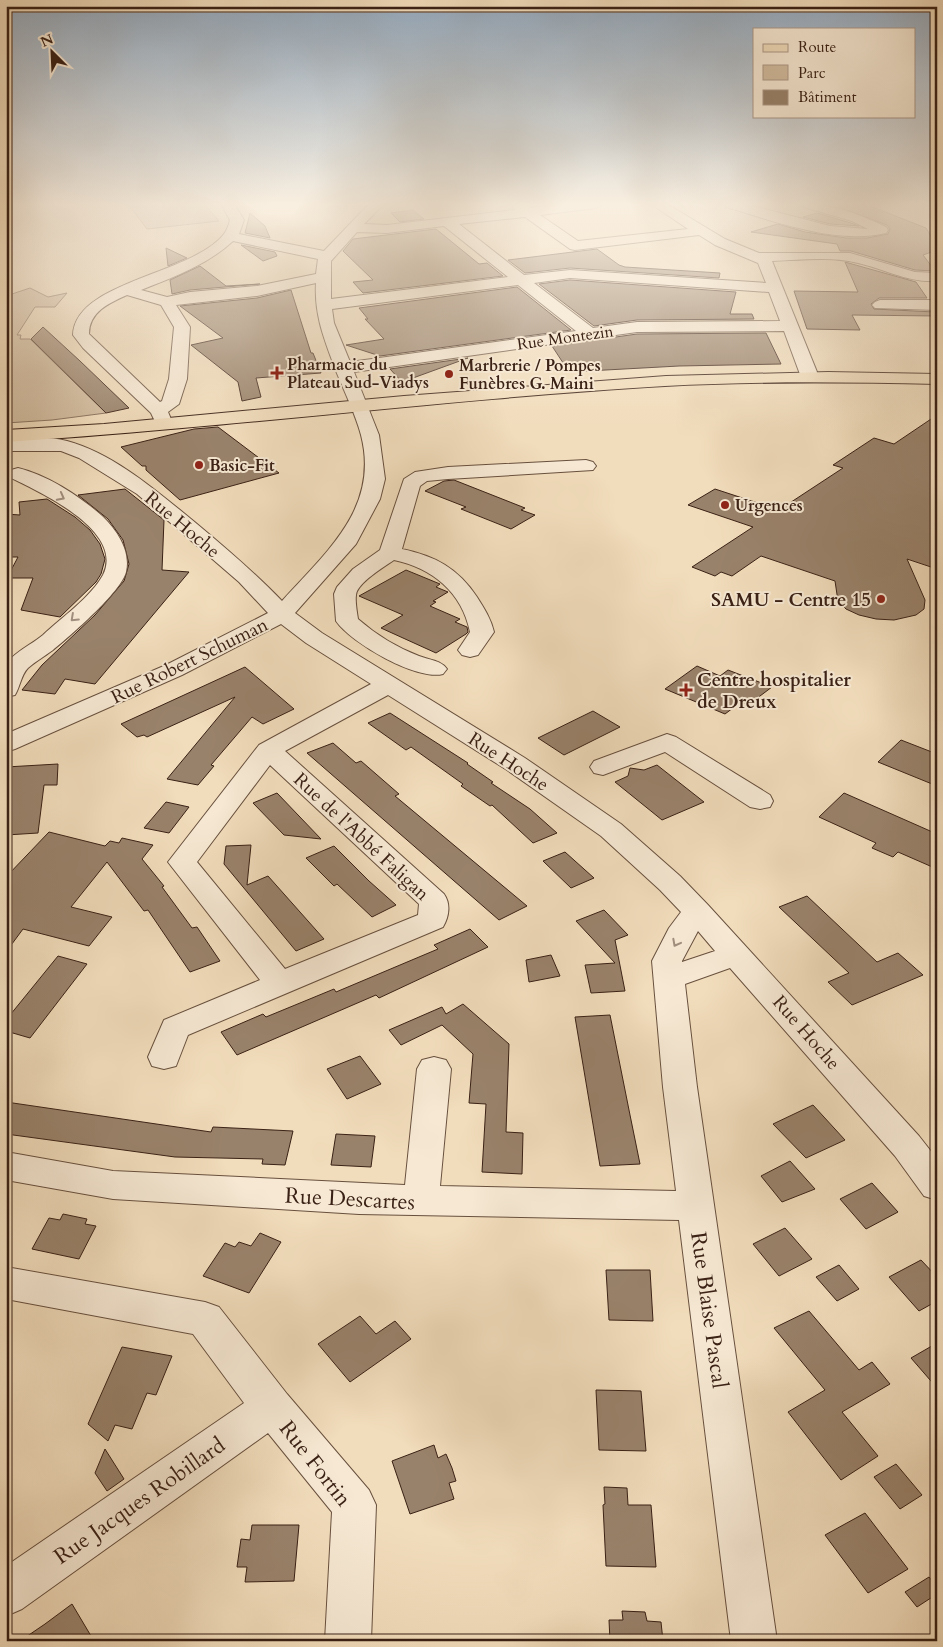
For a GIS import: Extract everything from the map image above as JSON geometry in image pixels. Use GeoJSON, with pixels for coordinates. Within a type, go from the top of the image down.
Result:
{"type":"FeatureCollection","features":[{"type":"Feature","properties":{"kind":"main road"},"geometry":{"type":"LineString","coordinates":[[6,436],[88,431],[162,417],[272,416],[358,403],[610,379],[937,374]]}},
{"type":"Feature","properties":{"kind":"main road"},"geometry":{"type":"LineString","coordinates":[[6,429],[608,384],[809,375],[937,379]]}},
{"type":"Feature","properties":{"kind":"street"},"geometry":{"type":"LineString","coordinates":[[147,281],[103,301],[82,322],[81,335],[108,365],[162,417],[170,404],[178,379],[182,327],[167,302]]}},
{"type":"Feature","properties":{"kind":"street"},"geometry":{"type":"LineString","coordinates":[[125,290],[167,302],[190,297],[257,292],[307,281]]}},
{"type":"Feature","properties":{"kind":"street","name":"Rue Robert Schuman"},"geometry":{"type":"LineString","coordinates":[[6,744],[220,648],[261,627],[282,614],[341,550],[361,519],[370,499],[374,479],[374,456],[370,435],[326,323],[324,281]]}},
{"type":"Feature","properties":{"kind":"street"},"geometry":{"type":"LineString","coordinates":[[324,305],[520,281],[590,334]]}},
{"type":"Feature","properties":{"kind":"street"},"geometry":{"type":"LineString","coordinates":[[676,281],[774,288]]}},
{"type":"Feature","properties":{"kind":"street"},"geometry":{"type":"LineString","coordinates":[[771,281],[809,375]]}},
{"type":"Feature","properties":{"kind":"street"},"geometry":{"type":"LineString","coordinates":[[880,305],[937,305]]}},
{"type":"Feature","properties":{"kind":"street","name":"Rue Montezin"},"geometry":{"type":"LineString","coordinates":[[343,368],[590,334],[666,326],[789,326]]}},
{"type":"Feature","properties":{"kind":"street"},"geometry":{"type":"LineString","coordinates":[[6,690],[12,663],[36,653],[92,601],[115,573],[117,553],[103,529],[82,508],[12,482],[37,444]]}},
{"type":"Feature","properties":{"kind":"street","name":"Rue Hoche"},"geometry":{"type":"LineString","coordinates":[[6,445],[37,444],[63,446],[86,454],[144,490],[259,576],[282,614],[314,638],[387,686],[410,698],[516,764],[611,830],[670,883],[737,954],[906,1146],[937,1186]]}},
{"type":"Feature","properties":{"kind":"street"},"geometry":{"type":"LineString","coordinates":[[435,669],[410,661],[361,634],[347,621],[345,594],[348,586],[390,553],[407,502],[408,488],[415,480],[422,476],[448,473],[542,469],[582,476],[588,470]]}},
{"type":"Feature","properties":{"kind":"street"},"geometry":{"type":"LineString","coordinates":[[390,553],[407,556],[441,569],[459,584],[476,614],[482,632],[470,650]]}},
{"type":"Feature","properties":{"kind":"street"},"geometry":{"type":"LineString","coordinates":[[164,1057],[175,1028],[280,984],[182,862],[268,750],[387,686]]}},
{"type":"Feature","properties":{"kind":"street"},"geometry":{"type":"LineString","coordinates":[[603,767],[667,742],[760,801]]}},
{"type":"Feature","properties":{"kind":"street","name":"Rue de l'Abbé Faligan"},"geometry":{"type":"LineString","coordinates":[[268,750],[434,901],[432,920],[280,984]]}},
{"type":"Feature","properties":{"kind":"street","name":"Rue Blaise Pascal"},"geometry":{"type":"LineString","coordinates":[[698,912],[684,928],[667,961],[668,979],[754,1641]]}},
{"type":"Feature","properties":{"kind":"street"},"geometry":{"type":"LineString","coordinates":[[668,979],[737,954]]}},
{"type":"Feature","properties":{"kind":"street"},"geometry":{"type":"LineString","coordinates":[[421,1201],[434,1069]]}},
{"type":"Feature","properties":{"kind":"street","name":"Rue Descartes"},"geometry":{"type":"LineString","coordinates":[[6,1166],[112,1185],[421,1201],[696,1206]]}},
{"type":"Feature","properties":{"kind":"street","name":"Rue Fortin"},"geometry":{"type":"LineString","coordinates":[[7,1283],[205,1318],[272,1407],[354,1506],[348,1641]]}},
{"type":"Feature","properties":{"kind":"street","name":"Rue Jacques Robillard"},"geometry":{"type":"LineString","coordinates":[[6,1593],[272,1407]]}},
{"type":"Feature","properties":{"kind":"green space"},"geometry":{"type":"Polygon","coordinates":[[[30,288],[48,297],[67,293],[55,307],[35,307],[17,335],[21,335],[20,339],[30,339],[106,413],[52,420],[6,423],[6,296],[30,288]]]}},
{"type":"Feature","properties":{"kind":"building"},"geometry":{"type":"Polygon","coordinates":[[[170,281],[219,281],[226,286],[260,284],[190,290],[172,294],[170,281]]]}},
{"type":"Feature","properties":{"kind":"building"},"geometry":{"type":"Polygon","coordinates":[[[364,281],[463,281],[363,293],[353,282],[364,281]]]}},
{"type":"Feature","properties":{"kind":"building"},"geometry":{"type":"Polygon","coordinates":[[[582,281],[736,292],[730,314],[752,314],[754,319],[637,320],[594,326],[539,284],[582,281]]]}},
{"type":"Feature","properties":{"kind":"building"},"geometry":{"type":"Polygon","coordinates":[[[853,281],[916,282],[927,298],[879,298],[871,304],[874,309],[935,312],[937,316],[852,315],[860,330],[807,329],[794,291],[858,292],[853,281]]]}},
{"type":"Feature","properties":{"kind":"building"},"geometry":{"type":"Polygon","coordinates":[[[517,287],[571,330],[380,356],[346,345],[384,339],[365,319],[368,319],[359,308],[517,287]]]}},
{"type":"Feature","properties":{"kind":"building"},"geometry":{"type":"Polygon","coordinates":[[[291,290],[311,353],[313,353],[321,373],[256,378],[261,397],[242,401],[238,382],[191,345],[223,338],[180,306],[257,298],[291,290]]]}},
{"type":"Feature","properties":{"kind":"building"},"geometry":{"type":"Polygon","coordinates":[[[43,327],[129,408],[106,413],[31,339],[43,327]]]}},
{"type":"Feature","properties":{"kind":"building"},"geometry":{"type":"Polygon","coordinates":[[[766,333],[781,364],[679,366],[569,372],[552,346],[637,334],[766,333]]]}},
{"type":"Feature","properties":{"kind":"building"},"geometry":{"type":"Polygon","coordinates":[[[468,358],[402,382],[390,369],[468,358]]]}},
{"type":"Feature","properties":{"kind":"building"},"geometry":{"type":"Polygon","coordinates":[[[937,415],[937,569],[907,559],[925,600],[924,609],[916,615],[894,620],[876,619],[859,615],[846,609],[838,601],[835,581],[761,556],[732,576],[721,572],[715,576],[692,567],[753,527],[688,505],[715,489],[779,510],[843,468],[833,465],[874,438],[894,444],[937,415]]]}},
{"type":"Feature","properties":{"kind":"building","name":"Basic-Fit"},"geometry":{"type":"Polygon","coordinates":[[[218,427],[279,473],[180,500],[146,470],[146,466],[142,466],[121,447],[194,429],[218,427]]]}},
{"type":"Feature","properties":{"kind":"building"},"geometry":{"type":"Polygon","coordinates":[[[454,480],[525,508],[521,510],[535,515],[511,529],[461,509],[466,507],[425,491],[444,481],[454,480]]]}},
{"type":"Feature","properties":{"kind":"building"},"geometry":{"type":"Polygon","coordinates":[[[125,489],[164,520],[162,570],[189,572],[95,684],[65,679],[55,694],[22,690],[42,665],[95,615],[124,581],[129,564],[123,540],[108,519],[78,495],[125,489]]]}},
{"type":"Feature","properties":{"kind":"building"},"geometry":{"type":"Polygon","coordinates":[[[47,499],[75,517],[90,530],[100,544],[105,559],[101,574],[96,582],[60,617],[21,610],[33,578],[7,578],[18,557],[6,557],[6,514],[20,515],[19,502],[47,499]]]}},
{"type":"Feature","properties":{"kind":"building"},"geometry":{"type":"Polygon","coordinates":[[[406,570],[440,584],[436,587],[448,592],[433,601],[436,602],[430,606],[460,619],[455,622],[467,627],[468,632],[466,634],[436,653],[381,628],[403,615],[359,596],[406,570]]]}},
{"type":"Feature","properties":{"kind":"building"},"geometry":{"type":"Polygon","coordinates":[[[697,666],[720,676],[728,670],[772,687],[748,705],[741,702],[725,714],[665,689],[697,666]]]}},
{"type":"Feature","properties":{"kind":"building"},"geometry":{"type":"Polygon","coordinates":[[[245,667],[294,709],[263,724],[252,717],[211,765],[214,766],[198,785],[167,779],[235,697],[147,737],[144,735],[137,737],[121,724],[245,667]]]}},
{"type":"Feature","properties":{"kind":"building"},"geometry":{"type":"Polygon","coordinates":[[[593,711],[620,727],[564,755],[538,738],[593,711]]]}},
{"type":"Feature","properties":{"kind":"building"},"geometry":{"type":"Polygon","coordinates":[[[390,713],[468,763],[493,782],[491,783],[530,809],[557,833],[533,843],[492,805],[490,806],[461,786],[463,784],[411,747],[406,750],[368,723],[390,713]]]}},
{"type":"Feature","properties":{"kind":"building"},"geometry":{"type":"Polygon","coordinates":[[[901,740],[937,754],[937,786],[878,762],[901,740]]]}},
{"type":"Feature","properties":{"kind":"building"},"geometry":{"type":"Polygon","coordinates":[[[333,743],[356,763],[361,761],[399,794],[395,796],[527,906],[499,920],[307,753],[333,743]]]}},
{"type":"Feature","properties":{"kind":"building"},"geometry":{"type":"Polygon","coordinates":[[[58,764],[57,785],[44,785],[38,833],[6,835],[6,767],[58,764]]]}},
{"type":"Feature","properties":{"kind":"building"},"geometry":{"type":"Polygon","coordinates":[[[657,765],[704,802],[662,820],[615,782],[628,776],[630,768],[644,770],[657,765]]]}},
{"type":"Feature","properties":{"kind":"building"},"geometry":{"type":"Polygon","coordinates":[[[277,793],[321,839],[284,835],[253,803],[277,793]]]}},
{"type":"Feature","properties":{"kind":"building"},"geometry":{"type":"Polygon","coordinates":[[[844,793],[937,834],[937,869],[898,852],[893,857],[872,848],[876,843],[819,817],[844,793]]]}},
{"type":"Feature","properties":{"kind":"building"},"geometry":{"type":"Polygon","coordinates":[[[166,802],[189,807],[169,833],[144,828],[166,802]]]}},
{"type":"Feature","properties":{"kind":"building"},"geometry":{"type":"Polygon","coordinates":[[[49,832],[105,846],[110,841],[119,843],[122,838],[153,845],[142,859],[164,886],[162,887],[192,928],[197,927],[220,961],[190,972],[148,910],[144,911],[107,862],[71,907],[112,917],[89,946],[23,929],[6,952],[6,877],[49,832]]]}},
{"type":"Feature","properties":{"kind":"building"},"geometry":{"type":"Polygon","coordinates":[[[251,845],[247,885],[268,876],[324,939],[296,951],[224,864],[226,846],[251,845]]]}},
{"type":"Feature","properties":{"kind":"building"},"geometry":{"type":"Polygon","coordinates":[[[334,846],[396,905],[372,917],[337,884],[334,886],[306,858],[334,846]]]}},
{"type":"Feature","properties":{"kind":"building"},"geometry":{"type":"Polygon","coordinates":[[[565,852],[594,878],[571,888],[543,861],[565,852]]]}},
{"type":"Feature","properties":{"kind":"building"},"geometry":{"type":"Polygon","coordinates":[[[807,896],[877,962],[898,953],[923,975],[852,1005],[828,982],[849,973],[779,907],[807,896]]]}},
{"type":"Feature","properties":{"kind":"building"},"geometry":{"type":"Polygon","coordinates":[[[604,910],[628,935],[615,940],[625,991],[591,993],[585,965],[615,963],[576,921],[604,910]]]}},
{"type":"Feature","properties":{"kind":"building"},"geometry":{"type":"Polygon","coordinates":[[[470,929],[488,947],[379,998],[376,995],[237,1055],[221,1032],[263,1014],[266,1017],[334,989],[336,992],[438,949],[434,945],[470,929]]]}},
{"type":"Feature","properties":{"kind":"building"},"geometry":{"type":"Polygon","coordinates":[[[551,955],[560,976],[529,982],[526,960],[551,955]]]}},
{"type":"Feature","properties":{"kind":"building"},"geometry":{"type":"Polygon","coordinates":[[[58,956],[87,964],[30,1038],[6,1031],[6,1020],[58,956]]]}},
{"type":"Feature","properties":{"kind":"building"},"geometry":{"type":"Polygon","coordinates":[[[463,1004],[509,1044],[506,1132],[523,1133],[522,1174],[482,1172],[486,1104],[469,1103],[473,1054],[442,1025],[401,1045],[389,1030],[442,1007],[446,1014],[463,1004]]]}},
{"type":"Feature","properties":{"kind":"building"},"geometry":{"type":"Polygon","coordinates":[[[610,1015],[640,1164],[600,1166],[575,1017],[610,1015]]]}},
{"type":"Feature","properties":{"kind":"building"},"geometry":{"type":"Polygon","coordinates":[[[360,1056],[381,1084],[347,1099],[327,1069],[360,1056]]]}},
{"type":"Feature","properties":{"kind":"building"},"geometry":{"type":"Polygon","coordinates":[[[6,1102],[211,1132],[213,1127],[293,1131],[285,1165],[262,1164],[263,1159],[175,1157],[6,1134],[6,1102]]]}},
{"type":"Feature","properties":{"kind":"building"},"geometry":{"type":"Polygon","coordinates":[[[813,1105],[845,1140],[806,1158],[773,1124],[813,1105]]]}},
{"type":"Feature","properties":{"kind":"building"},"geometry":{"type":"Polygon","coordinates":[[[336,1134],[375,1136],[371,1167],[331,1165],[336,1134]]]}},
{"type":"Feature","properties":{"kind":"building"},"geometry":{"type":"Polygon","coordinates":[[[790,1161],[815,1189],[782,1202],[761,1176],[790,1161]]]}},
{"type":"Feature","properties":{"kind":"building"},"geometry":{"type":"Polygon","coordinates":[[[872,1183],[898,1212],[866,1229],[840,1199],[872,1183]]]}},
{"type":"Feature","properties":{"kind":"building"},"geometry":{"type":"Polygon","coordinates":[[[63,1214],[87,1219],[85,1224],[96,1226],[79,1259],[32,1249],[49,1218],[60,1220],[63,1214]]]}},
{"type":"Feature","properties":{"kind":"building"},"geometry":{"type":"Polygon","coordinates":[[[785,1228],[812,1259],[779,1276],[753,1244],[785,1228]]]}},
{"type":"Feature","properties":{"kind":"building"},"geometry":{"type":"Polygon","coordinates":[[[260,1233],[281,1242],[249,1293],[203,1276],[225,1243],[235,1247],[239,1242],[251,1246],[260,1233]]]}},
{"type":"Feature","properties":{"kind":"building"},"geometry":{"type":"Polygon","coordinates":[[[921,1260],[937,1277],[937,1301],[919,1311],[889,1277],[921,1260]]]}},
{"type":"Feature","properties":{"kind":"building"},"geometry":{"type":"Polygon","coordinates":[[[839,1265],[859,1289],[837,1301],[816,1277],[839,1265]]]}},
{"type":"Feature","properties":{"kind":"building"},"geometry":{"type":"Polygon","coordinates":[[[606,1270],[650,1270],[653,1321],[609,1320],[606,1270]]]}},
{"type":"Feature","properties":{"kind":"building"},"geometry":{"type":"Polygon","coordinates":[[[809,1311],[859,1370],[872,1362],[890,1384],[842,1412],[878,1456],[841,1480],[788,1412],[825,1390],[774,1328],[809,1311]]]}},
{"type":"Feature","properties":{"kind":"building"},"geometry":{"type":"Polygon","coordinates":[[[360,1316],[376,1334],[395,1321],[411,1339],[350,1382],[318,1344],[360,1316]]]}},
{"type":"Feature","properties":{"kind":"building"},"geometry":{"type":"Polygon","coordinates":[[[937,1343],[937,1388],[911,1358],[937,1343]]]}},
{"type":"Feature","properties":{"kind":"building"},"geometry":{"type":"Polygon","coordinates":[[[122,1347],[172,1356],[156,1395],[147,1393],[132,1429],[115,1425],[108,1441],[88,1424],[122,1347]]]}},
{"type":"Feature","properties":{"kind":"building"},"geometry":{"type":"Polygon","coordinates":[[[596,1390],[641,1391],[646,1451],[599,1450],[596,1390]]]}},
{"type":"Feature","properties":{"kind":"building"},"geometry":{"type":"Polygon","coordinates":[[[434,1445],[438,1458],[446,1454],[452,1468],[456,1481],[449,1483],[454,1499],[410,1514],[392,1461],[434,1445]]]}},
{"type":"Feature","properties":{"kind":"building"},"geometry":{"type":"Polygon","coordinates":[[[105,1449],[124,1479],[107,1491],[95,1473],[105,1449]]]}},
{"type":"Feature","properties":{"kind":"building"},"geometry":{"type":"Polygon","coordinates":[[[896,1464],[922,1495],[900,1509],[874,1477],[896,1464]]]}},
{"type":"Feature","properties":{"kind":"building"},"geometry":{"type":"Polygon","coordinates":[[[604,1487],[627,1488],[628,1505],[651,1505],[656,1567],[606,1566],[604,1487]]]}},
{"type":"Feature","properties":{"kind":"building"},"geometry":{"type":"Polygon","coordinates":[[[865,1513],[908,1569],[868,1593],[825,1535],[865,1513]]]}},
{"type":"Feature","properties":{"kind":"building"},"geometry":{"type":"Polygon","coordinates":[[[252,1525],[299,1525],[294,1581],[245,1582],[247,1567],[237,1567],[241,1539],[250,1540],[252,1525]]]}},
{"type":"Feature","properties":{"kind":"building"},"geometry":{"type":"Polygon","coordinates":[[[929,1577],[937,1587],[937,1594],[917,1607],[905,1592],[929,1577]]]}},
{"type":"Feature","properties":{"kind":"building"},"geometry":{"type":"Polygon","coordinates":[[[72,1604],[94,1641],[20,1641],[45,1624],[72,1604]]]}},
{"type":"Feature","properties":{"kind":"building"},"geometry":{"type":"Polygon","coordinates":[[[622,1611],[645,1612],[647,1621],[661,1622],[663,1641],[610,1641],[609,1620],[623,1620],[622,1611]]]}},
{"type":"Feature","properties":{"kind":"place","name":"Pharmacie du Plateau Sud-Viadys"},"geometry":{"type":"Point","coordinates":[277,373]}},
{"type":"Feature","properties":{"kind":"place","name":"Marbrerie / Pompes Funèbres G. Maini"},"geometry":{"type":"Point","coordinates":[449,374]}},
{"type":"Feature","properties":{"kind":"place","name":"Basic-Fit"},"geometry":{"type":"Point","coordinates":[199,465]}},
{"type":"Feature","properties":{"kind":"place","name":"Urgences"},"geometry":{"type":"Point","coordinates":[725,505]}},
{"type":"Feature","properties":{"kind":"place","name":"SAMU - Centre 15"},"geometry":{"type":"Point","coordinates":[881,599]}},
{"type":"Feature","properties":{"kind":"place","name":"Centre hospitalier de Dreux"},"geometry":{"type":"Point","coordinates":[686,690]}}]}
